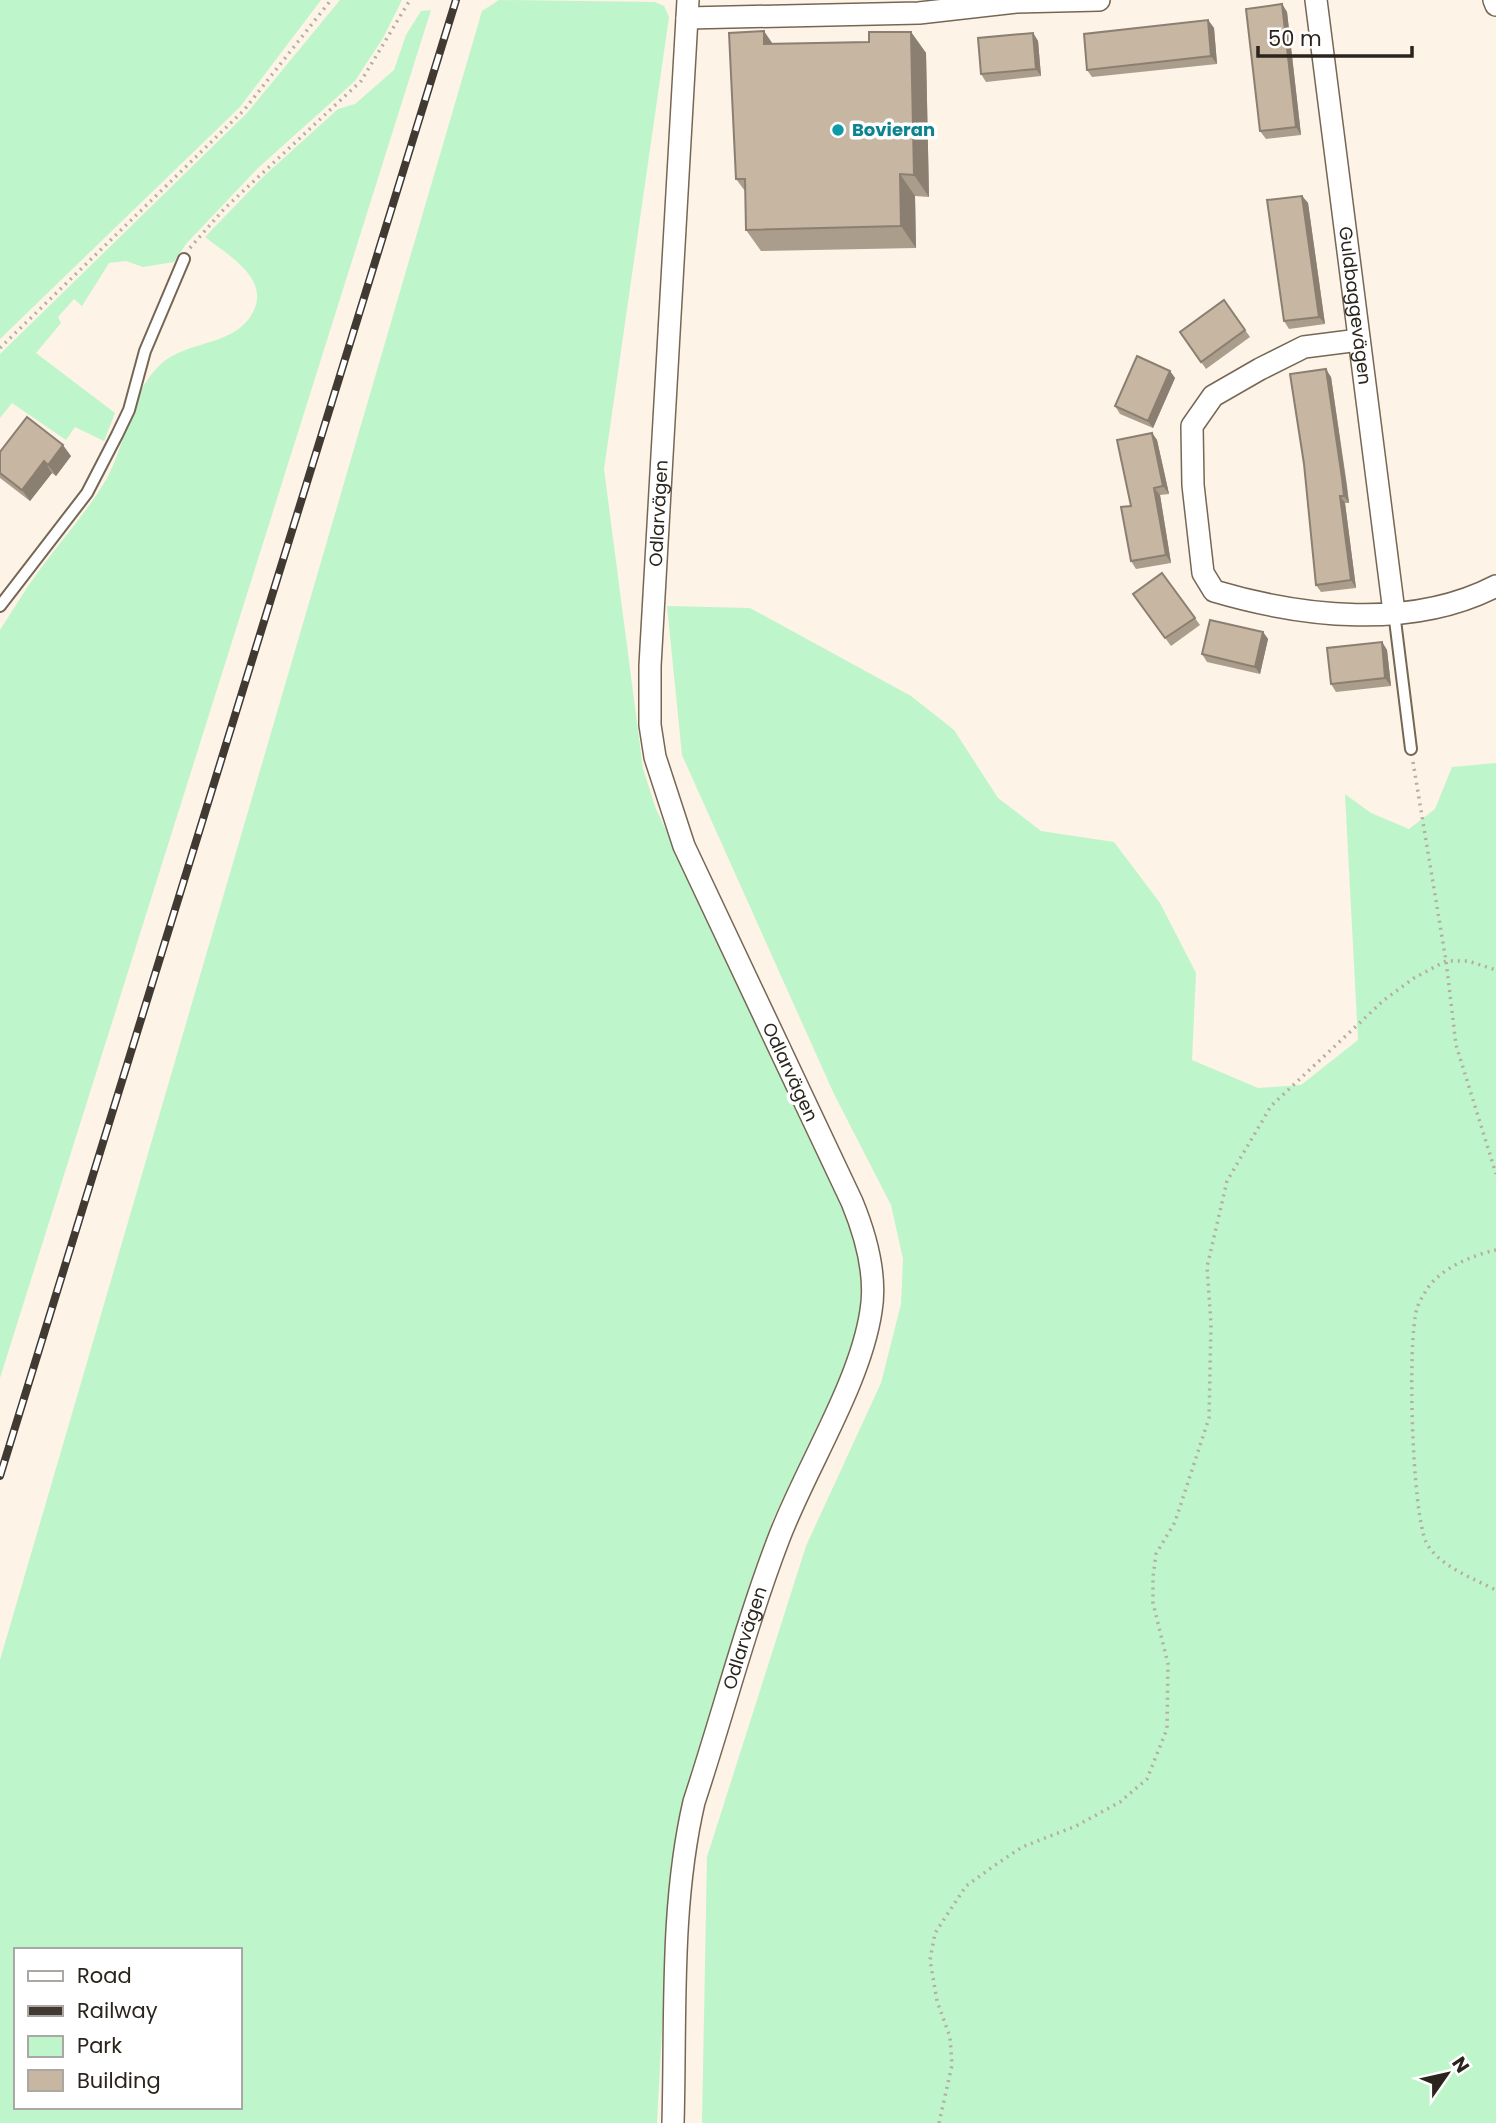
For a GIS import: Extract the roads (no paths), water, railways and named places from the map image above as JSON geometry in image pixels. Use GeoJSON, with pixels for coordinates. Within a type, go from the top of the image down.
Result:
{"type":"FeatureCollection","features":[{"type":"Feature","properties":{"kind":"street"},"geometry":{"type":"LineString","coordinates":[[687,9],[919,13],[1016,2],[1099,0]]}},
{"type":"Feature","properties":{"kind":"street","name":"Guldbaggevägen"},"geometry":{"type":"LineString","coordinates":[[1316,0],[1394,612]]}},
{"type":"Feature","properties":{"kind":"street"},"geometry":{"type":"LineString","coordinates":[[1494,0],[1496,5]]}},
{"type":"Feature","properties":{"kind":"street","name":"Odlarvägen"},"geometry":{"type":"LineString","coordinates":[[673,2123],[679,1893],[694,1802],[779,1538],[857,1365],[872,1309],[873,1280],[862,1226],[684,846],[653,747],[650,666],[687,9]]}},
{"type":"Feature","properties":{"kind":"street"},"geometry":{"type":"LineString","coordinates":[[1359,340],[1304,348],[1260,369],[1213,396],[1192,426],[1193,485],[1203,573],[1214,591],[1302,612],[1354,616],[1394,612],[1477,596],[1496,586]]}},
{"type":"Feature","properties":{"kind":"lane"},"geometry":{"type":"LineString","coordinates":[[0,606],[87,493],[129,410],[145,351],[184,259]]}},
{"type":"Feature","properties":{"kind":"lane"},"geometry":{"type":"LineString","coordinates":[[1394,612],[1411,749]]}},
{"type":"Feature","properties":{"kind":"railway"},"geometry":{"type":"LineString","coordinates":[[0,1476],[456,0]]}},
{"type":"Feature","properties":{"kind":"place","name":"Bovieran"},"geometry":{"type":"Point","coordinates":[838,130]}}]}
